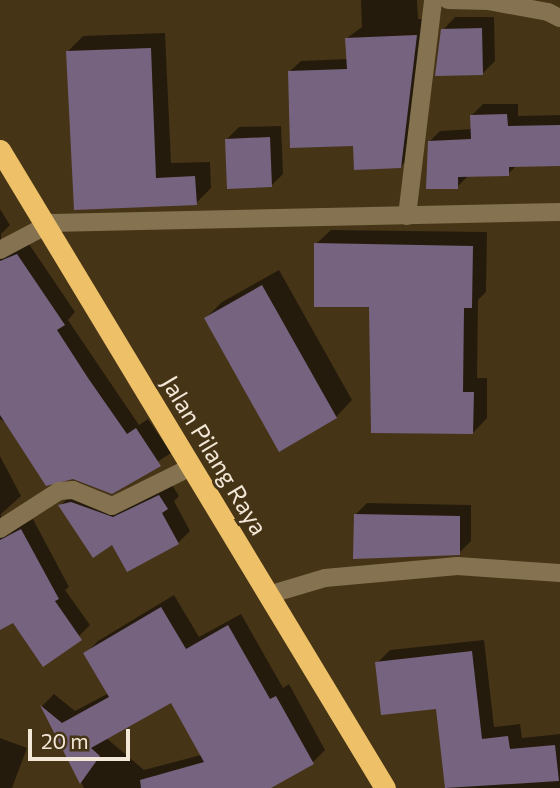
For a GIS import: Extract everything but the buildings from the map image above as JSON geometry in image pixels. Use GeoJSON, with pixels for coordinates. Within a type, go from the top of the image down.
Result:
{"type":"FeatureCollection","features":[{"type":"Feature","properties":{"kind":"highway","name":"Jalan Pilang Raya"},"geometry":{"type":"LineString","coordinates":[[0,150],[384,788]]}},
{"type":"Feature","properties":{"kind":"street"},"geometry":{"type":"LineString","coordinates":[[407,216],[433,0]]}},
{"type":"Feature","properties":{"kind":"street"},"geometry":{"type":"LineString","coordinates":[[448,0],[488,1],[548,12],[560,18]]}},
{"type":"Feature","properties":{"kind":"street"},"geometry":{"type":"LineString","coordinates":[[0,250],[45,224],[560,212]]}},
{"type":"Feature","properties":{"kind":"street"},"geometry":{"type":"LineString","coordinates":[[0,529],[60,491],[73,490],[111,506],[191,467]]}},
{"type":"Feature","properties":{"kind":"street"},"geometry":{"type":"LineString","coordinates":[[268,595],[325,578],[457,566],[560,573]]}}]}
